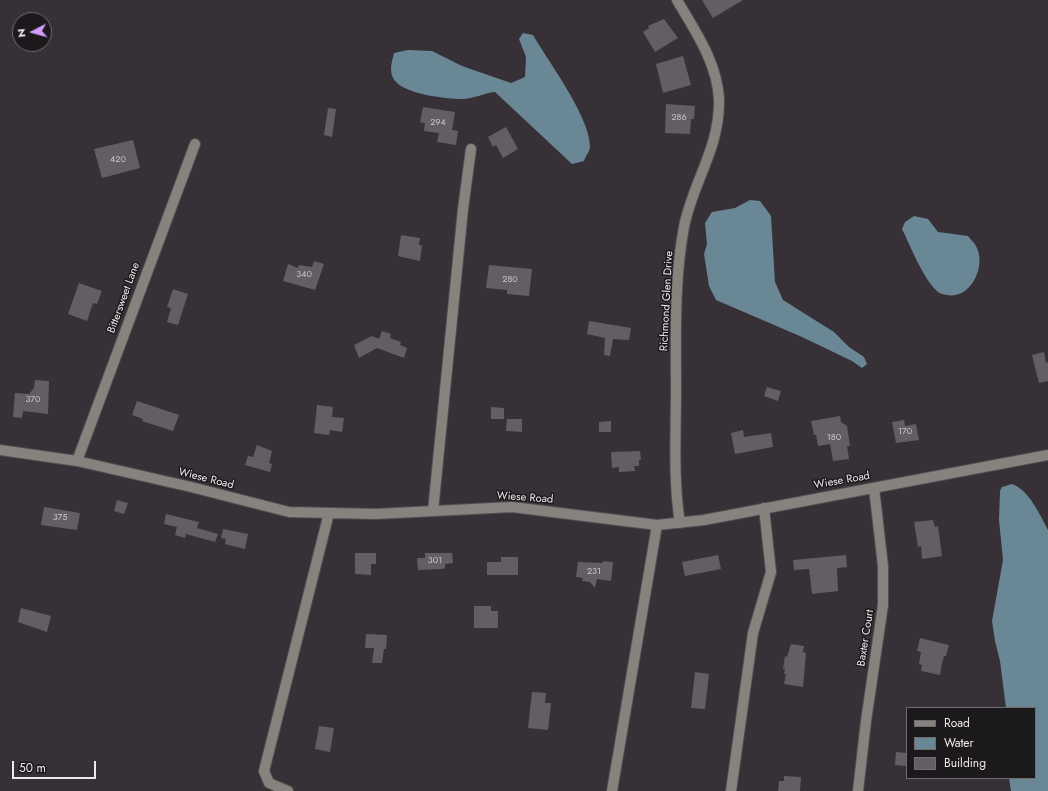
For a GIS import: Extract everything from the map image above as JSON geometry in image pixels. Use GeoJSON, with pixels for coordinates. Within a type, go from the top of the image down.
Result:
{"type":"FeatureCollection","features":[{"type":"Feature","properties":{"kind":"street","name":"Richmond Glen Drive"},"geometry":{"type":"LineString","coordinates":[[677,0],[703,43],[714,72],[718,98],[718,124],[713,146],[692,197],[684,227],[678,276],[676,456],[677,504],[680,523]]}},
{"type":"Feature","properties":{"kind":"street","name":"Bittersweet Lane"},"geometry":{"type":"LineString","coordinates":[[77,461],[195,144]]}},
{"type":"Feature","properties":{"kind":"street"},"geometry":{"type":"LineString","coordinates":[[433,510],[463,209],[471,149]]}},
{"type":"Feature","properties":{"kind":"street","name":"Wiese Road"},"geometry":{"type":"LineString","coordinates":[[0,450],[77,461],[191,487],[289,512],[376,514],[512,507],[657,525],[680,523],[764,508],[1048,455]]}},
{"type":"Feature","properties":{"kind":"street","name":"Baxter Court"},"geometry":{"type":"LineString","coordinates":[[858,791],[867,713],[883,605],[883,566],[874,488]]}},
{"type":"Feature","properties":{"kind":"street"},"geometry":{"type":"LineString","coordinates":[[731,791],[752,640],[771,572],[764,508]]}},
{"type":"Feature","properties":{"kind":"street"},"geometry":{"type":"LineString","coordinates":[[288,791],[268,783],[264,771],[329,513]]}},
{"type":"Feature","properties":{"kind":"street"},"geometry":{"type":"LineString","coordinates":[[612,791],[657,525]]}},
{"type":"Feature","properties":{"kind":"water"},"geometry":{"type":"Polygon","coordinates":[[[523,33],[533,35],[568,90],[584,121],[590,149],[584,161],[572,164],[495,92],[466,99],[435,97],[414,92],[405,88],[393,78],[391,72],[394,53],[408,50],[432,51],[462,66],[511,83],[525,77],[526,57],[519,39],[523,33]]]}},
{"type":"Feature","properties":{"kind":"water"},"geometry":{"type":"Polygon","coordinates":[[[750,200],[760,201],[771,216],[775,282],[783,300],[834,332],[849,347],[864,357],[867,364],[862,368],[852,361],[802,337],[716,300],[709,286],[704,254],[707,244],[705,223],[712,212],[735,208],[750,200]]]}},
{"type":"Feature","properties":{"kind":"water"},"geometry":{"type":"Polygon","coordinates":[[[914,216],[928,219],[938,232],[968,236],[975,245],[979,254],[978,271],[975,280],[970,287],[963,292],[956,295],[940,293],[927,279],[902,229],[905,222],[914,216]]]}},
{"type":"Feature","properties":{"kind":"water"},"geometry":{"type":"Polygon","coordinates":[[[1012,484],[1024,492],[1038,510],[1048,530],[1048,791],[1011,791],[1009,779],[1036,779],[1036,707],[1006,707],[1000,661],[995,641],[992,621],[1003,560],[999,520],[1000,491],[1002,487],[1012,484]]]}},
{"type":"Feature","properties":{"kind":"building"},"geometry":{"type":"Polygon","coordinates":[[[702,0],[743,0],[713,18],[702,0]]]}},
{"type":"Feature","properties":{"kind":"building"},"geometry":{"type":"Polygon","coordinates":[[[664,19],[678,38],[655,52],[643,32],[649,28],[648,26],[664,19]]]}},
{"type":"Feature","properties":{"kind":"building"},"geometry":{"type":"Polygon","coordinates":[[[683,56],[691,85],[663,93],[656,64],[683,56]]]}},
{"type":"Feature","properties":{"kind":"building"},"geometry":{"type":"Polygon","coordinates":[[[666,104],[695,106],[694,119],[691,119],[690,134],[665,133],[666,104]]]}},
{"type":"Feature","properties":{"kind":"building"},"geometry":{"type":"Polygon","coordinates":[[[423,107],[455,112],[452,130],[458,131],[456,145],[437,142],[439,133],[424,131],[425,123],[420,122],[423,107]]]}},
{"type":"Feature","properties":{"kind":"building"},"geometry":{"type":"Polygon","coordinates":[[[328,108],[336,109],[332,137],[324,135],[328,108]]]}},
{"type":"Feature","properties":{"kind":"building"},"geometry":{"type":"Polygon","coordinates":[[[506,127],[518,149],[503,158],[496,145],[493,147],[488,137],[506,127]]]}},
{"type":"Feature","properties":{"kind":"building"},"geometry":{"type":"Polygon","coordinates":[[[133,140],[140,168],[102,178],[94,149],[133,140]]]}},
{"type":"Feature","properties":{"kind":"building"},"geometry":{"type":"Polygon","coordinates":[[[401,235],[420,238],[419,245],[422,245],[420,261],[398,256],[401,235]]]}},
{"type":"Feature","properties":{"kind":"building"},"geometry":{"type":"Polygon","coordinates":[[[314,261],[324,264],[315,290],[283,281],[288,264],[298,268],[299,265],[312,267],[314,261]]]}},
{"type":"Feature","properties":{"kind":"building"},"geometry":{"type":"Polygon","coordinates":[[[489,265],[532,269],[529,296],[507,294],[507,290],[486,288],[489,265]]]}},
{"type":"Feature","properties":{"kind":"building"},"geometry":{"type":"Polygon","coordinates":[[[79,283],[102,291],[97,304],[93,303],[87,321],[68,314],[79,283]]]}},
{"type":"Feature","properties":{"kind":"building"},"geometry":{"type":"Polygon","coordinates":[[[173,289],[188,294],[178,325],[167,322],[171,308],[167,307],[173,289]]]}},
{"type":"Feature","properties":{"kind":"building"},"geometry":{"type":"Polygon","coordinates":[[[589,321],[631,328],[629,340],[613,339],[610,356],[604,355],[605,338],[587,334],[589,321]]]}},
{"type":"Feature","properties":{"kind":"building"},"geometry":{"type":"Polygon","coordinates":[[[382,331],[391,334],[390,338],[401,342],[400,345],[407,348],[404,358],[377,348],[359,358],[354,345],[372,336],[379,339],[382,331]]]}},
{"type":"Feature","properties":{"kind":"building"},"geometry":{"type":"Polygon","coordinates":[[[1044,352],[1046,363],[1048,362],[1048,381],[1039,383],[1032,355],[1044,352]]]}},
{"type":"Feature","properties":{"kind":"building"},"geometry":{"type":"Polygon","coordinates":[[[35,380],[49,381],[48,414],[23,411],[22,418],[13,417],[15,393],[29,394],[34,388],[35,380]]]}},
{"type":"Feature","properties":{"kind":"building"},"geometry":{"type":"Polygon","coordinates":[[[767,387],[781,391],[778,401],[764,396],[767,387]]]}},
{"type":"Feature","properties":{"kind":"building"},"geometry":{"type":"Polygon","coordinates":[[[137,401],[179,415],[173,431],[142,421],[143,419],[132,415],[137,401]]]}},
{"type":"Feature","properties":{"kind":"building"},"geometry":{"type":"Polygon","coordinates":[[[317,405],[333,407],[332,417],[344,418],[342,432],[330,430],[329,435],[314,433],[317,405]]]}},
{"type":"Feature","properties":{"kind":"building"},"geometry":{"type":"Polygon","coordinates":[[[491,407],[504,408],[504,419],[491,419],[491,407]]]}},
{"type":"Feature","properties":{"kind":"building"},"geometry":{"type":"Polygon","coordinates":[[[840,416],[841,422],[847,426],[850,446],[847,446],[849,459],[833,461],[830,444],[818,446],[811,421],[840,416]]]}},
{"type":"Feature","properties":{"kind":"building"},"geometry":{"type":"Polygon","coordinates":[[[507,419],[522,419],[522,432],[506,431],[507,419]]]}},
{"type":"Feature","properties":{"kind":"building"},"geometry":{"type":"Polygon","coordinates":[[[904,420],[905,426],[916,424],[919,440],[896,443],[892,422],[904,420]]]}},
{"type":"Feature","properties":{"kind":"building"},"geometry":{"type":"Polygon","coordinates":[[[611,421],[611,432],[599,432],[599,422],[611,421]]]}},
{"type":"Feature","properties":{"kind":"building"},"geometry":{"type":"Polygon","coordinates":[[[743,430],[744,437],[771,433],[773,447],[735,454],[731,433],[743,430]]]}},
{"type":"Feature","properties":{"kind":"building"},"geometry":{"type":"Polygon","coordinates":[[[257,445],[272,451],[269,463],[272,464],[270,472],[245,465],[248,456],[253,457],[257,445]]]}},
{"type":"Feature","properties":{"kind":"building"},"geometry":{"type":"Polygon","coordinates":[[[640,451],[641,460],[639,460],[639,466],[634,466],[635,471],[619,472],[619,467],[612,468],[611,452],[640,451]]]}},
{"type":"Feature","properties":{"kind":"building"},"geometry":{"type":"Polygon","coordinates":[[[117,500],[128,503],[124,514],[114,511],[117,500]]]}},
{"type":"Feature","properties":{"kind":"building"},"geometry":{"type":"Polygon","coordinates":[[[44,507],[80,513],[77,530],[41,525],[44,507]]]}},
{"type":"Feature","properties":{"kind":"building"},"geometry":{"type":"Polygon","coordinates":[[[166,514],[199,522],[197,528],[218,534],[215,542],[186,534],[185,538],[175,535],[177,527],[164,524],[166,514]]]}},
{"type":"Feature","properties":{"kind":"building"},"geometry":{"type":"Polygon","coordinates":[[[933,520],[935,527],[938,526],[942,556],[922,559],[921,546],[918,547],[914,522],[933,520]]]}},
{"type":"Feature","properties":{"kind":"building"},"geometry":{"type":"Polygon","coordinates":[[[223,529],[248,534],[245,549],[225,544],[226,539],[221,538],[223,529]]]}},
{"type":"Feature","properties":{"kind":"building"},"geometry":{"type":"Polygon","coordinates":[[[355,553],[376,553],[376,564],[371,564],[371,575],[355,574],[355,553]]]}},
{"type":"Feature","properties":{"kind":"building"},"geometry":{"type":"Polygon","coordinates":[[[425,553],[452,553],[453,563],[445,564],[445,568],[442,569],[418,570],[417,558],[425,558],[425,553]]]}},
{"type":"Feature","properties":{"kind":"building"},"geometry":{"type":"Polygon","coordinates":[[[718,555],[721,569],[685,576],[682,562],[718,555]]]}},
{"type":"Feature","properties":{"kind":"building"},"geometry":{"type":"Polygon","coordinates":[[[846,555],[847,567],[837,568],[838,591],[812,594],[809,569],[794,570],[793,560],[846,555]]]}},
{"type":"Feature","properties":{"kind":"building"},"geometry":{"type":"Polygon","coordinates":[[[501,557],[518,557],[518,575],[487,575],[487,562],[501,562],[501,557]]]}},
{"type":"Feature","properties":{"kind":"building"},"geometry":{"type":"Polygon","coordinates":[[[603,561],[613,562],[611,581],[597,579],[595,588],[590,582],[582,581],[583,578],[576,577],[578,562],[603,563],[603,561]]]}},
{"type":"Feature","properties":{"kind":"building"},"geometry":{"type":"Polygon","coordinates":[[[474,606],[491,606],[491,611],[498,611],[498,628],[474,628],[474,606]]]}},
{"type":"Feature","properties":{"kind":"building"},"geometry":{"type":"Polygon","coordinates":[[[21,608],[51,616],[47,632],[18,622],[21,608]]]}},
{"type":"Feature","properties":{"kind":"building"},"geometry":{"type":"Polygon","coordinates":[[[366,634],[387,635],[386,649],[384,649],[382,663],[372,663],[374,648],[365,648],[366,634]]]}},
{"type":"Feature","properties":{"kind":"building"},"geometry":{"type":"Polygon","coordinates":[[[920,638],[949,645],[946,656],[944,656],[940,675],[921,671],[922,665],[919,664],[921,652],[917,651],[920,638]]]}},
{"type":"Feature","properties":{"kind":"building"},"geometry":{"type":"Polygon","coordinates":[[[791,644],[804,646],[803,652],[806,653],[803,687],[784,684],[786,674],[784,674],[785,669],[783,669],[785,656],[787,657],[791,644]]]}},
{"type":"Feature","properties":{"kind":"building"},"geometry":{"type":"Polygon","coordinates":[[[695,672],[709,674],[705,709],[691,708],[695,672]]]}},
{"type":"Feature","properties":{"kind":"building"},"geometry":{"type":"Polygon","coordinates":[[[532,692],[546,693],[545,703],[551,703],[548,730],[528,728],[532,692]]]}},
{"type":"Feature","properties":{"kind":"building"},"geometry":{"type":"Polygon","coordinates":[[[319,726],[334,728],[330,752],[315,749],[319,726]]]}},
{"type":"Feature","properties":{"kind":"building"},"geometry":{"type":"Polygon","coordinates":[[[896,752],[906,753],[906,766],[895,765],[896,752]]]}},
{"type":"Feature","properties":{"kind":"building"},"geometry":{"type":"Polygon","coordinates":[[[784,776],[801,777],[800,791],[778,791],[779,781],[784,781],[784,776]]]}}]}
